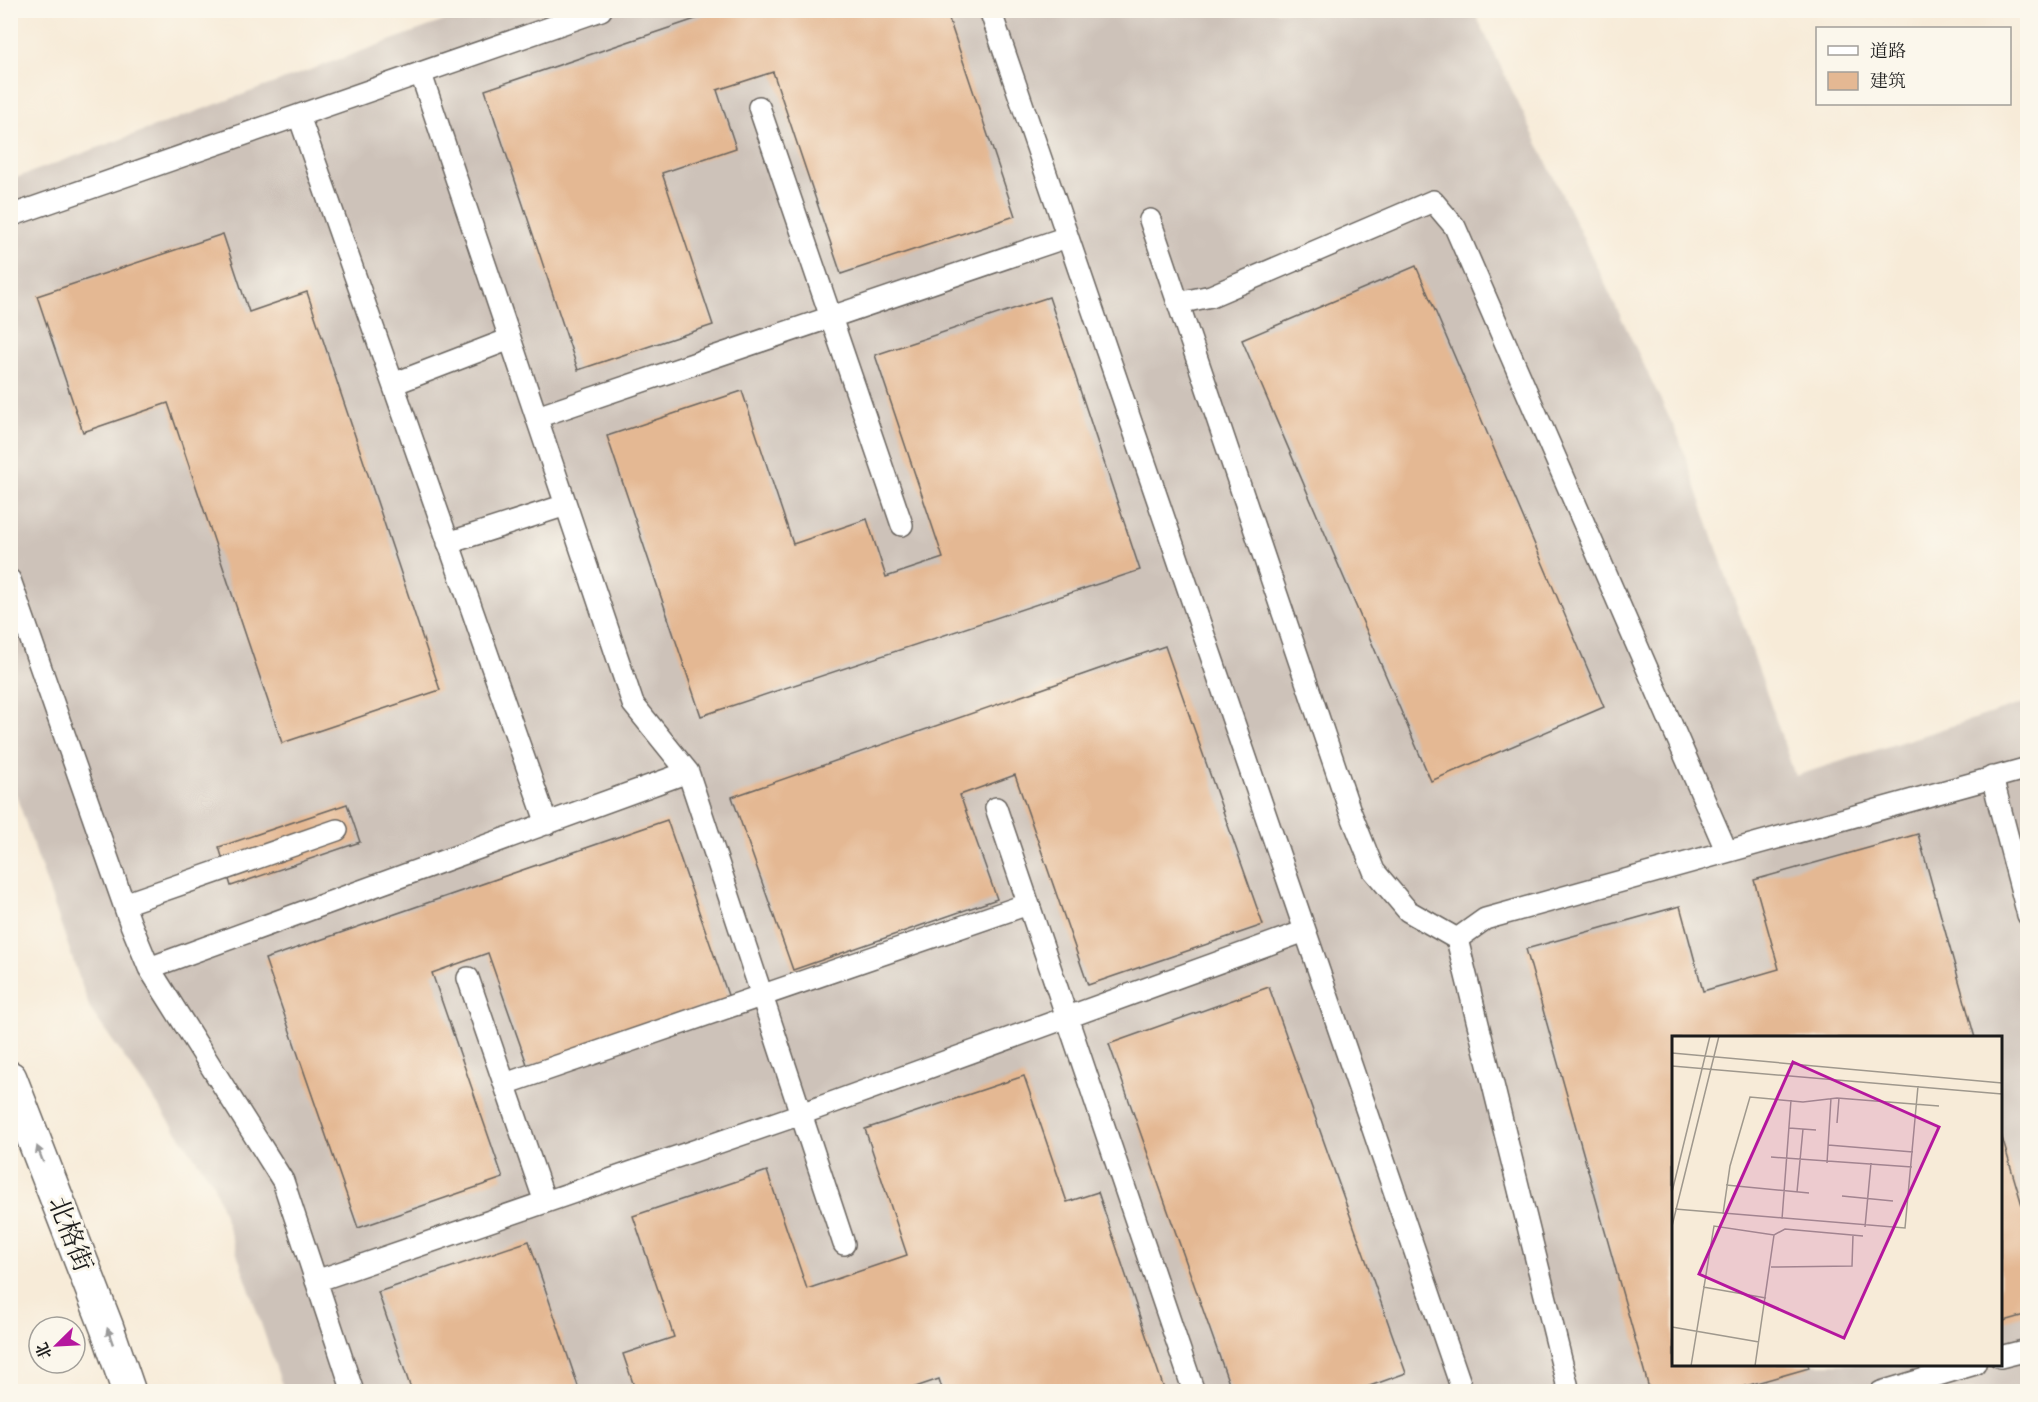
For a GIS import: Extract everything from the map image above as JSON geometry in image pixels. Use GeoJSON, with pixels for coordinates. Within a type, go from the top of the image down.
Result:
{"type":"FeatureCollection","features":[{"type":"Feature","properties":{"kind":"street","name":"北格街"},"geometry":{"type":"LineString","coordinates":[[10,1078],[107,1328],[129,1392]]}},
{"type":"Feature","properties":{"kind":"lane"},"geometry":{"type":"LineString","coordinates":[[10,216],[601,10]]}},
{"type":"Feature","properties":{"kind":"lane"},"geometry":{"type":"LineString","coordinates":[[990,10],[1463,1392]]}},
{"type":"Feature","properties":{"kind":"lane"},"geometry":{"type":"LineString","coordinates":[[421,74],[633,704],[688,772],[844,1244]]}},
{"type":"Feature","properties":{"kind":"lane"},"geometry":{"type":"LineString","coordinates":[[759,107],[902,525]]}},
{"type":"Feature","properties":{"kind":"lane"},"geometry":{"type":"LineString","coordinates":[[299,116],[547,824]]}},
{"type":"Feature","properties":{"kind":"lane"},"geometry":{"type":"LineString","coordinates":[[1178,303],[1211,296],[1433,201],[1455,227],[1726,850]]}},
{"type":"Feature","properties":{"kind":"lane"},"geometry":{"type":"LineString","coordinates":[[1150,220],[1347,800],[1374,871],[1408,911],[1457,939],[1569,1392]]}},
{"type":"Feature","properties":{"kind":"lane"},"geometry":{"type":"LineString","coordinates":[[537,417],[1067,237]]}},
{"type":"Feature","properties":{"kind":"lane"},"geometry":{"type":"LineString","coordinates":[[393,384],[510,339]]}},
{"type":"Feature","properties":{"kind":"lane"},"geometry":{"type":"LineString","coordinates":[[448,543],[566,505]]}},
{"type":"Feature","properties":{"kind":"lane"},"geometry":{"type":"LineString","coordinates":[[10,580],[124,904],[150,968],[283,1181],[353,1392]]}},
{"type":"Feature","properties":{"kind":"lane"},"geometry":{"type":"LineString","coordinates":[[1457,939],[1485,919],[1726,850],[2028,768]]}},
{"type":"Feature","properties":{"kind":"lane"},"geometry":{"type":"LineString","coordinates":[[150,968],[688,772]]}},
{"type":"Feature","properties":{"kind":"lane"},"geometry":{"type":"LineString","coordinates":[[1992,777],[2028,915]]}},
{"type":"Feature","properties":{"kind":"lane"},"geometry":{"type":"LineString","coordinates":[[996,808],[1194,1392]]}},
{"type":"Feature","properties":{"kind":"lane"},"geometry":{"type":"LineString","coordinates":[[124,904],[337,830]]}},
{"type":"Feature","properties":{"kind":"lane"},"geometry":{"type":"LineString","coordinates":[[505,1084],[1028,904]]}},
{"type":"Feature","properties":{"kind":"lane"},"geometry":{"type":"LineString","coordinates":[[316,1281],[801,1114],[1305,931]]}},
{"type":"Feature","properties":{"kind":"lane"},"geometry":{"type":"LineString","coordinates":[[468,978],[545,1202]]}},
{"type":"Feature","properties":{"kind":"lane"},"geometry":{"type":"LineString","coordinates":[[2002,1357],[2028,1350]]}},
{"type":"Feature","properties":{"kind":"lane"},"geometry":{"type":"LineString","coordinates":[[1881,1392],[1972,1366]]}},
{"type":"Feature","properties":{"kind":"shaded area"},"geometry":{"type":"Polygon","coordinates":[[[471,11],[1474,11],[1679,438],[1795,776],[2027,702],[2027,1391],[284,1391],[213,1183],[90,1009],[11,780],[10,180],[471,11]]]}},
{"type":"Feature","properties":{"kind":"building"},"geometry":{"type":"Polygon","coordinates":[[[722,10],[946,10],[1015,216],[841,274],[773,72],[717,90],[736,148],[662,173],[713,325],[578,370],[485,90],[722,10]]]}},
{"type":"Feature","properties":{"kind":"building"},"geometry":{"type":"Polygon","coordinates":[[[223,234],[249,312],[307,292],[440,690],[282,743],[168,403],[83,432],[37,296],[223,234]]]}},
{"type":"Feature","properties":{"kind":"building"},"geometry":{"type":"Polygon","coordinates":[[[1416,266],[1604,707],[1431,781],[1242,340],[1416,266]]]}},
{"type":"Feature","properties":{"kind":"building"},"geometry":{"type":"Polygon","coordinates":[[[1049,297],[1140,570],[701,716],[607,436],[742,391],[793,544],[867,519],[886,577],[943,558],[875,355],[1049,297]]]}},
{"type":"Feature","properties":{"kind":"building"},"geometry":{"type":"Polygon","coordinates":[[[1165,646],[1263,925],[1088,985],[1015,775],[960,795],[997,899],[793,970],[732,797],[1165,646]]]}},
{"type":"Feature","properties":{"kind":"building"},"geometry":{"type":"Polygon","coordinates":[[[347,804],[360,842],[231,886],[219,847],[347,804]]]}},
{"type":"Feature","properties":{"kind":"building"},"geometry":{"type":"Polygon","coordinates":[[[667,820],[729,998],[528,1067],[488,953],[432,973],[503,1178],[358,1228],[265,959],[667,820]]]}},
{"type":"Feature","properties":{"kind":"building"},"geometry":{"type":"Polygon","coordinates":[[[1918,834],[1974,1036],[1672,1036],[1672,1366],[1808,1366],[1809,1368],[1725,1392],[1650,1392],[1526,949],[1680,906],[1703,991],[1779,969],[1754,880],[1918,834]]]}},
{"type":"Feature","properties":{"kind":"building"},"geometry":{"type":"Polygon","coordinates":[[[1269,987],[1406,1373],[1353,1392],[1232,1392],[1109,1044],[1269,987]]]}},
{"type":"Feature","properties":{"kind":"building"},"geometry":{"type":"Polygon","coordinates":[[[1024,1076],[1067,1202],[1098,1192],[1165,1392],[943,1392],[939,1379],[901,1392],[636,1392],[623,1354],[674,1337],[633,1216],[767,1171],[807,1289],[907,1255],[865,1129],[1024,1076]]]}},
{"type":"Feature","properties":{"kind":"building"},"geometry":{"type":"Polygon","coordinates":[[[2002,1138],[2028,1225],[2028,1314],[2002,1321],[2002,1138]]]}},
{"type":"Feature","properties":{"kind":"building"},"geometry":{"type":"Polygon","coordinates":[[[529,1241],[580,1392],[412,1392],[378,1292],[529,1241]]]}}]}
